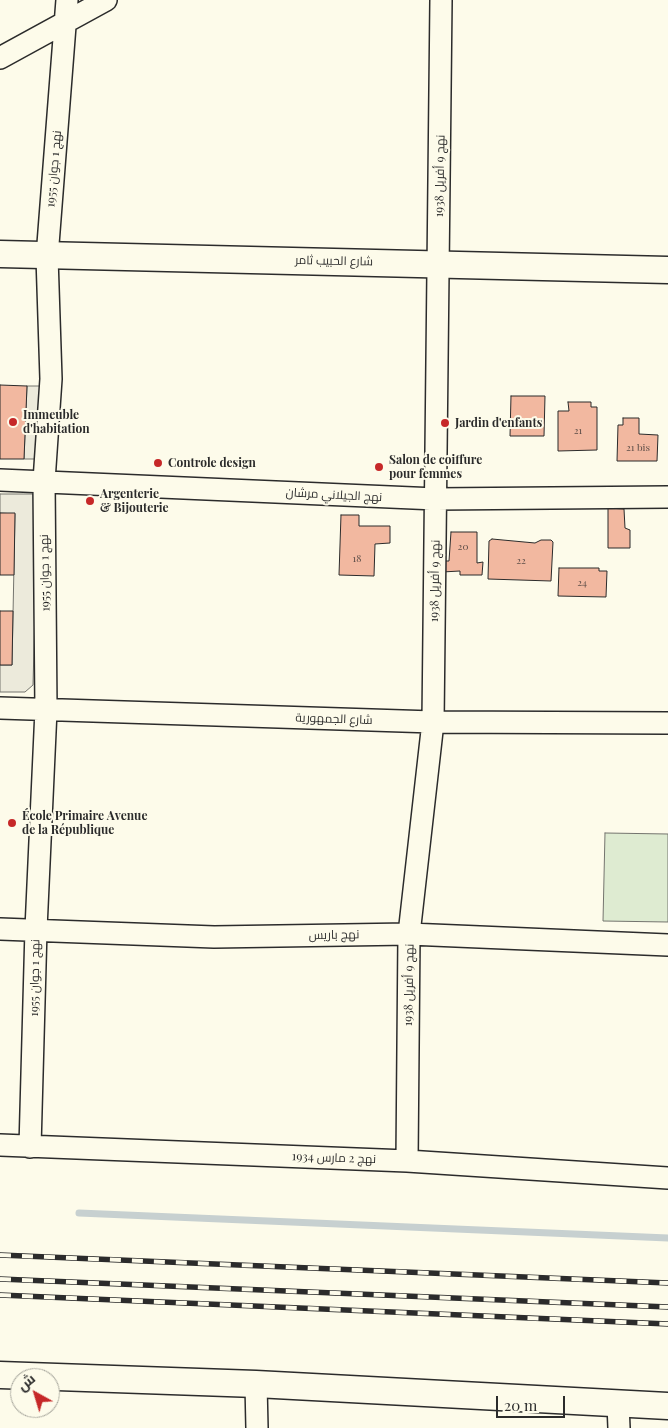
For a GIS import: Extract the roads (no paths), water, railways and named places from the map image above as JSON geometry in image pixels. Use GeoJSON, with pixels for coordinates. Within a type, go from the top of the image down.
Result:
{"type":"FeatureCollection","features":[{"type":"Feature","properties":{"kind":"street","name":"نهج 1 جوان 1955"},"geometry":{"type":"LineString","coordinates":[[30,1147],[36,929],[46,710],[44,481],[51,379],[47,257],[67,0]]}},
{"type":"Feature","properties":{"kind":"street"},"geometry":{"type":"LineString","coordinates":[[0,58],[106,0]]}},
{"type":"Feature","properties":{"kind":"street","name":"نهج 9 أفريل 1938"},"geometry":{"type":"LineString","coordinates":[[407,1161],[409,934],[433,722],[441,0]]}},
{"type":"Feature","properties":{"kind":"street","name":"شارع الحبيب ثامر"},"geometry":{"type":"LineString","coordinates":[[0,254],[47,257],[439,263],[668,270]]}},
{"type":"Feature","properties":{"kind":"street","name":"نهج الجيلاني مرشان"},"geometry":{"type":"LineString","coordinates":[[0,480],[436,499],[668,497]]}},
{"type":"Feature","properties":{"kind":"street","name":"شارع الجمهورية"},"geometry":{"type":"LineString","coordinates":[[0,708],[433,722],[668,723]]}},
{"type":"Feature","properties":{"kind":"street","name":"نهج باريس"},"geometry":{"type":"LineString","coordinates":[[0,928],[214,937],[409,934],[668,945]]}},
{"type":"Feature","properties":{"kind":"street","name":"نهج 2 مارس 1934"},"geometry":{"type":"LineString","coordinates":[[0,1145],[407,1161],[668,1178]]}},
{"type":"Feature","properties":{"kind":"street"},"geometry":{"type":"LineString","coordinates":[[0,1375],[256,1384],[619,1416],[668,1406]]}},
{"type":"Feature","properties":{"kind":"street"},"geometry":{"type":"LineString","coordinates":[[256,1384],[258,1428]]}},
{"type":"Feature","properties":{"kind":"waterway"},"geometry":{"type":"LineString","coordinates":[[79,1213],[668,1238]]}},
{"type":"Feature","properties":{"kind":"railway"},"geometry":{"type":"LineString","coordinates":[[0,1255],[668,1283]]}},
{"type":"Feature","properties":{"kind":"railway"},"geometry":{"type":"LineString","coordinates":[[0,1279],[668,1307]]}},
{"type":"Feature","properties":{"kind":"railway"},"geometry":{"type":"LineString","coordinates":[[0,1295],[668,1324]]}},
{"type":"Feature","properties":{"kind":"place","name":"Immeuble d'habitation"},"geometry":{"type":"Point","coordinates":[13,422]}},
{"type":"Feature","properties":{"kind":"place","name":"Jardin d'enfants"},"geometry":{"type":"Point","coordinates":[445,423]}},
{"type":"Feature","properties":{"kind":"place","name":"Controle design"},"geometry":{"type":"Point","coordinates":[158,463]}},
{"type":"Feature","properties":{"kind":"place","name":"Salon de coiffure pour femmes"},"geometry":{"type":"Point","coordinates":[379,467]}},
{"type":"Feature","properties":{"kind":"place","name":"Argenterie & Bijouterie"},"geometry":{"type":"Point","coordinates":[90,501]}},
{"type":"Feature","properties":{"kind":"place","name":"École Primaire Avenue de la République"},"geometry":{"type":"Point","coordinates":[12,823]}}]}
